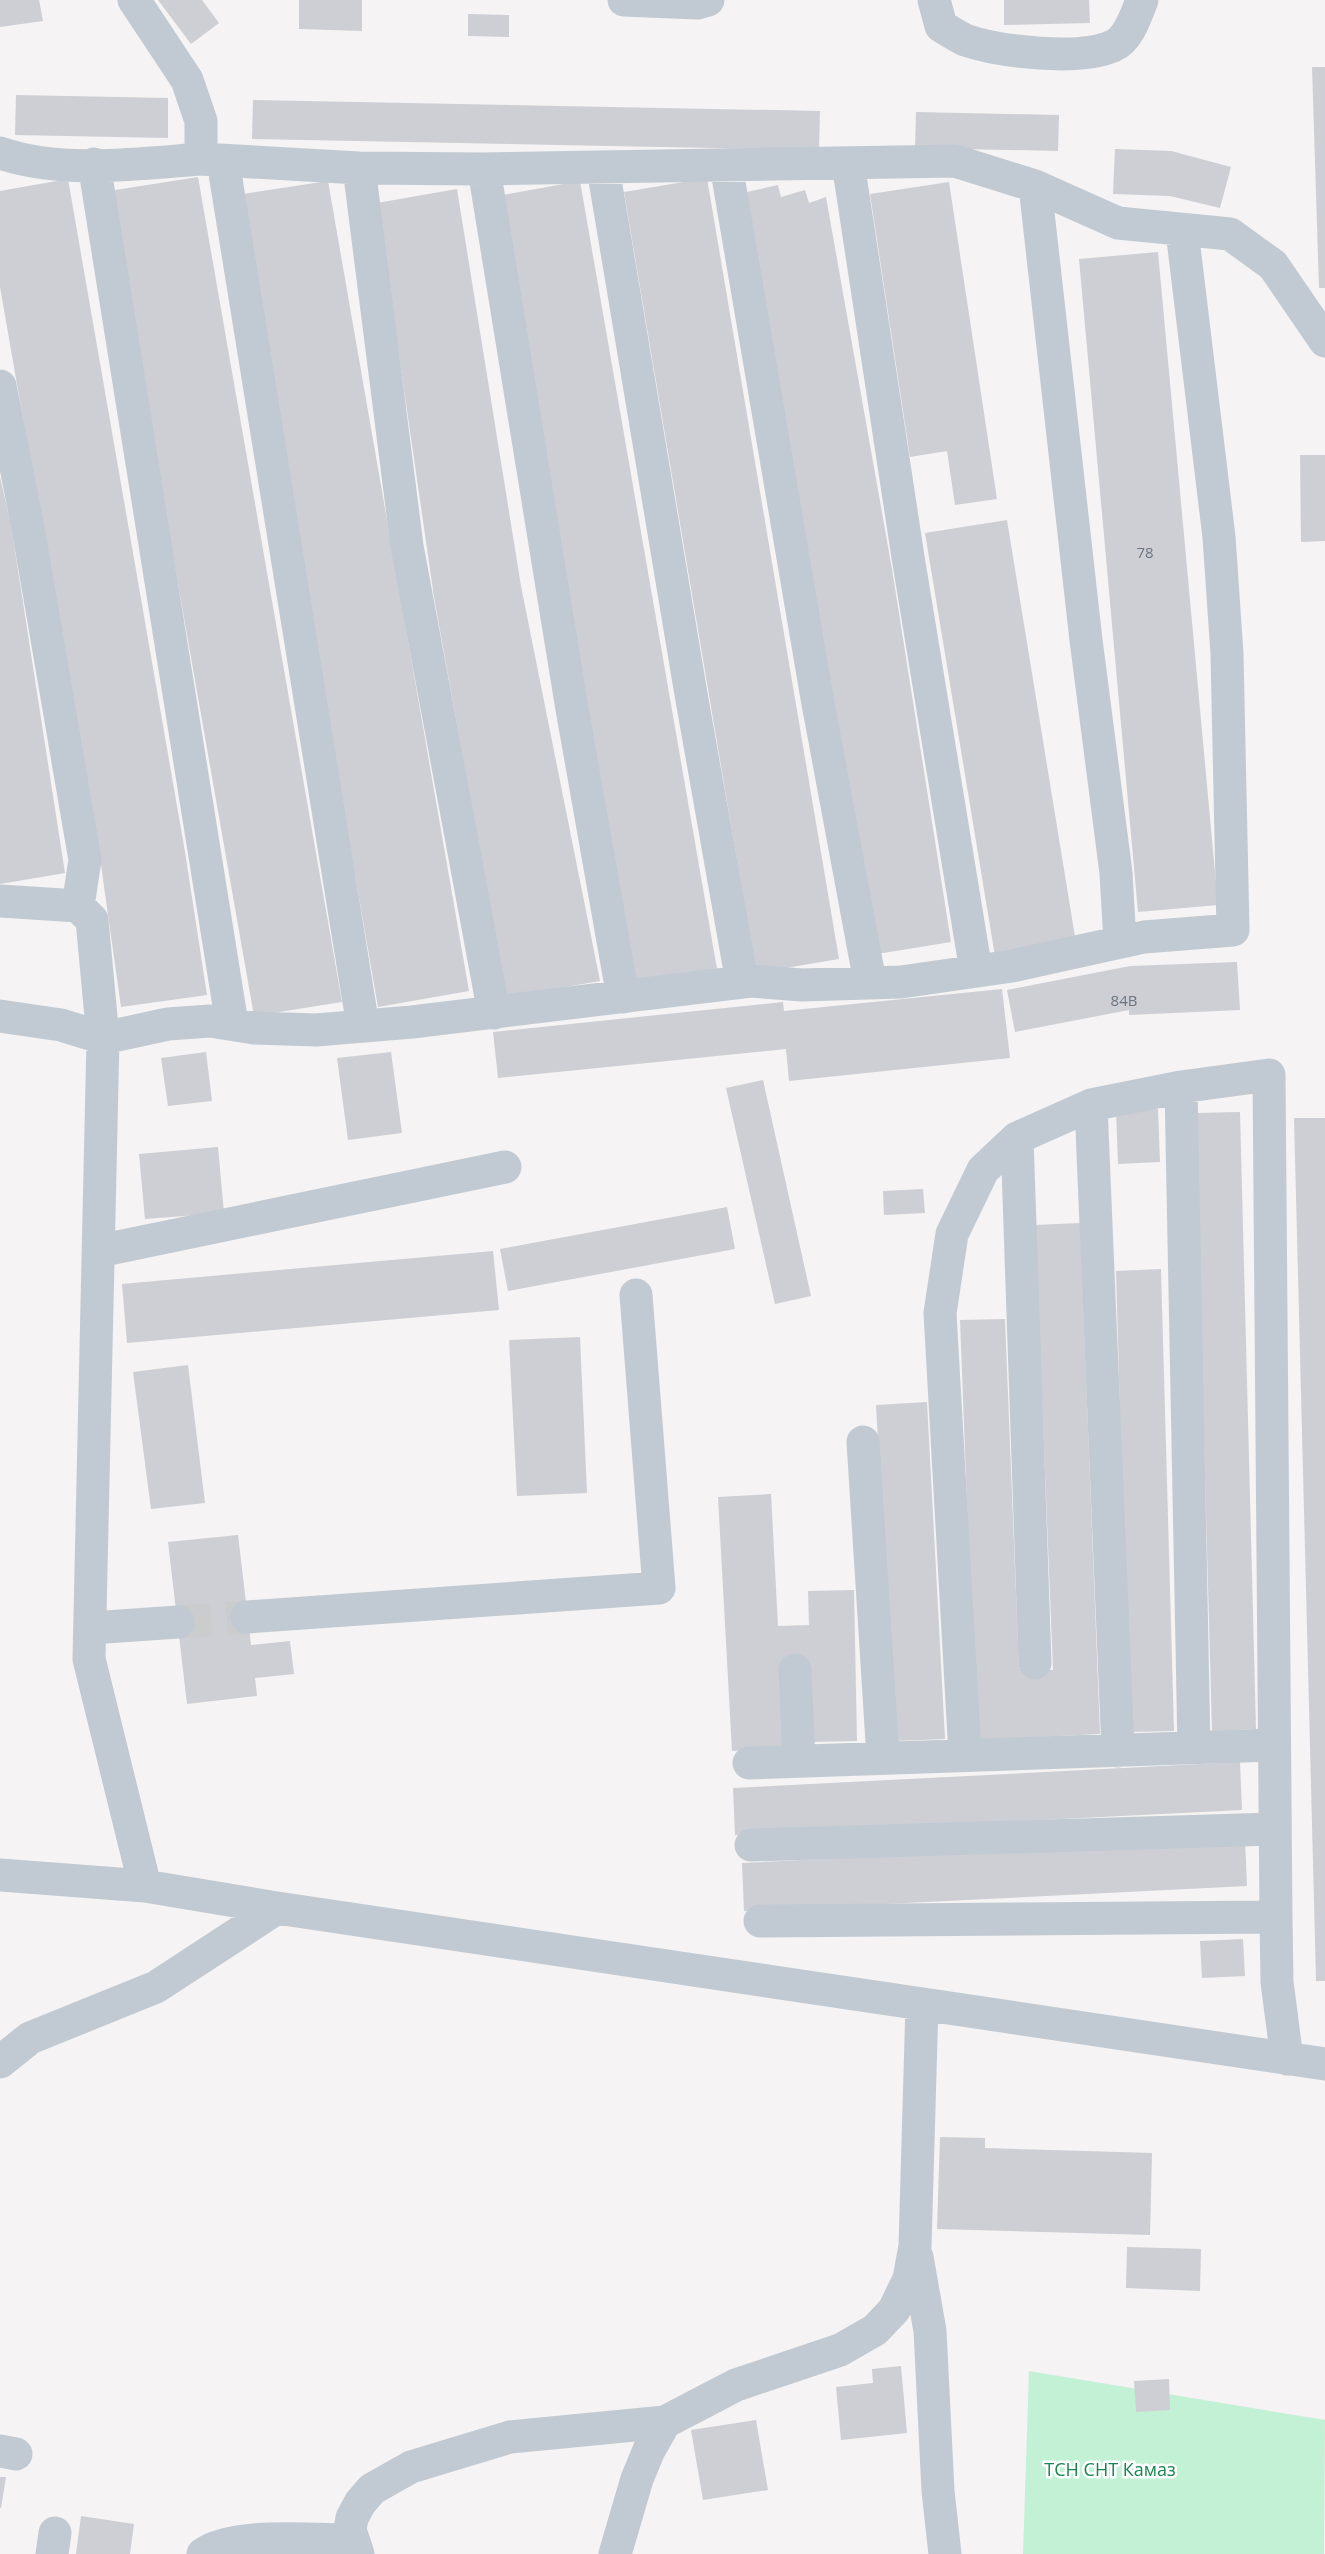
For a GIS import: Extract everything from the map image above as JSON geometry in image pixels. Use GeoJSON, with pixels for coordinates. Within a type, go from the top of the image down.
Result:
{"type":"FeatureCollection","features":[{"type":"Feature","properties":{"kind":"lane"},"geometry":{"type":"LineString","coordinates":[[134,0],[187,80],[212,160],[363,1026]]}},
{"type":"Feature","properties":{"kind":"lane"},"geometry":{"type":"LineString","coordinates":[[624,0],[698,3],[708,0]]}},
{"type":"Feature","properties":{"kind":"lane"},"geometry":{"type":"LineString","coordinates":[[934,0],[941,26],[966,40],[1023,52],[1074,54],[1114,46],[1130,28],[1142,0]]}},
{"type":"Feature","properties":{"kind":"lane"},"geometry":{"type":"LineString","coordinates":[[0,153],[20,160],[57,164],[212,160],[359,168],[603,168],[955,161],[1035,186],[1118,223],[1230,234],[1273,266],[1325,341]]}},
{"type":"Feature","properties":{"kind":"lane"},"geometry":{"type":"LineString","coordinates":[[848,163],[908,556],[976,971]]}},
{"type":"Feature","properties":{"kind":"lane"},"geometry":{"type":"LineString","coordinates":[[93,164],[232,1024]]}},
{"type":"Feature","properties":{"kind":"lane"},"geometry":{"type":"LineString","coordinates":[[726,165],[817,698],[870,982]]}},
{"type":"Feature","properties":{"kind":"lane"},"geometry":{"type":"LineString","coordinates":[[359,168],[407,546],[494,1013]]}},
{"type":"Feature","properties":{"kind":"lane"},"geometry":{"type":"LineString","coordinates":[[603,168],[742,982]]}},
{"type":"Feature","properties":{"kind":"lane"},"geometry":{"type":"LineString","coordinates":[[484,169],[572,709],[623,997]]}},
{"type":"Feature","properties":{"kind":"lane"},"geometry":{"type":"LineString","coordinates":[[1035,186],[1086,640],[1116,873],[1120,942]]}},
{"type":"Feature","properties":{"kind":"lane"},"geometry":{"type":"LineString","coordinates":[[0,1016],[61,1025],[103,1038],[168,1024],[210,1021],[316,1030],[494,1013],[742,982],[801,985],[902,982],[1012,966],[1120,942],[1188,932],[1233,930],[1227,654],[1219,537],[1182,231]]}},
{"type":"Feature","properties":{"kind":"lane"},"geometry":{"type":"LineString","coordinates":[[0,386],[28,528],[85,860],[78,906]]}},
{"type":"Feature","properties":{"kind":"lane"},"geometry":{"type":"LineString","coordinates":[[0,901],[78,906],[92,920],[103,1038],[89,1659],[145,1886]]}},
{"type":"Feature","properties":{"kind":"lane"},"geometry":{"type":"LineString","coordinates":[[965,1755],[940,1313],[952,1234],[983,1170],[1017,1138],[1091,1105],[1181,1087],[1269,1075],[1277,1982],[1287,2058]]}},
{"type":"Feature","properties":{"kind":"lane"},"geometry":{"type":"LineString","coordinates":[[1181,1087],[1194,1748]]}},
{"type":"Feature","properties":{"kind":"lane"},"geometry":{"type":"LineString","coordinates":[[1091,1105],[1118,1751]]}},
{"type":"Feature","properties":{"kind":"lane"},"geometry":{"type":"LineString","coordinates":[[1017,1138],[1035,1663]]}},
{"type":"Feature","properties":{"kind":"lane"},"geometry":{"type":"LineString","coordinates":[[99,1251],[505,1167]]}},
{"type":"Feature","properties":{"kind":"lane"},"geometry":{"type":"LineString","coordinates":[[247,1617],[659,1588],[636,1295]]}},
{"type":"Feature","properties":{"kind":"lane"},"geometry":{"type":"LineString","coordinates":[[863,1442],[883,1758]]}},
{"type":"Feature","properties":{"kind":"lane"},"geometry":{"type":"LineString","coordinates":[[91,1628],[178,1622]]}},
{"type":"Feature","properties":{"kind":"lane"},"geometry":{"type":"LineString","coordinates":[[795,1670],[799,1761]]}},
{"type":"Feature","properties":{"kind":"lane"},"geometry":{"type":"LineString","coordinates":[[749,1763],[1274,1745]]}},
{"type":"Feature","properties":{"kind":"lane"},"geometry":{"type":"LineString","coordinates":[[751,1845],[1275,1829]]}},
{"type":"Feature","properties":{"kind":"lane"},"geometry":{"type":"LineString","coordinates":[[0,1875],[145,1886],[277,1908],[1325,2064]]}},
{"type":"Feature","properties":{"kind":"lane"},"geometry":{"type":"LineString","coordinates":[[0,2062],[30,2038],[156,1987],[277,1908]]}},
{"type":"Feature","properties":{"kind":"lane"},"geometry":{"type":"LineString","coordinates":[[760,1921],[1276,1917]]}},
{"type":"Feature","properties":{"kind":"lane"},"geometry":{"type":"LineString","coordinates":[[203,2554],[213,2547],[243,2541],[355,2547],[350,2530],[352,2518],[360,2503],[372,2489],[411,2468],[510,2437],[665,2422],[736,2385],[840,2350],[875,2330],[894,2310],[909,2279],[915,2246],[922,2004]]}},
{"type":"Feature","properties":{"kind":"lane"},"geometry":{"type":"LineString","coordinates":[[915,2246],[930,2331],[938,2492],[945,2554]]}},
{"type":"Feature","properties":{"kind":"lane"},"geometry":{"type":"LineString","coordinates":[[615,2554],[637,2479],[649,2450],[665,2422]]}},
{"type":"Feature","properties":{"kind":"green space","name":"ТСН СНТ Камаз"},"geometry":{"type":"Polygon","coordinates":[[[1029,2371],[1325,2420],[1324,2554],[1023,2554],[1029,2371]]]}},
{"type":"Feature","properties":{"kind":"building"},"geometry":{"type":"Polygon","coordinates":[[[0,0],[39,0],[43,21],[0,27],[0,0]]]}},
{"type":"Feature","properties":{"kind":"building"},"geometry":{"type":"Polygon","coordinates":[[[158,0],[202,0],[219,23],[191,44],[158,0]]]}},
{"type":"Feature","properties":{"kind":"building"},"geometry":{"type":"Polygon","coordinates":[[[299,0],[362,0],[362,31],[299,29],[299,0]]]}},
{"type":"Feature","properties":{"kind":"building"},"geometry":{"type":"Polygon","coordinates":[[[1004,0],[1089,0],[1090,23],[1004,25],[1004,0]]]}},
{"type":"Feature","properties":{"kind":"building"},"geometry":{"type":"Polygon","coordinates":[[[468,14],[509,15],[509,37],[468,36],[468,14]]]}},
{"type":"Feature","properties":{"kind":"building"},"geometry":{"type":"Polygon","coordinates":[[[1312,67],[1325,67],[1325,288],[1319,288],[1312,67]]]}},
{"type":"Feature","properties":{"kind":"building"},"geometry":{"type":"Polygon","coordinates":[[[16,95],[168,98],[168,138],[15,135],[16,95]]]}},
{"type":"Feature","properties":{"kind":"building"},"geometry":{"type":"Polygon","coordinates":[[[253,100],[820,111],[819,150],[252,139],[253,100]]]}},
{"type":"Feature","properties":{"kind":"building"},"geometry":{"type":"Polygon","coordinates":[[[916,112],[1059,115],[1058,151],[915,148],[916,112]]]}},
{"type":"Feature","properties":{"kind":"building"},"geometry":{"type":"Polygon","coordinates":[[[1115,149],[1171,151],[1231,167],[1220,208],[1170,196],[1113,194],[1115,149]]]}},
{"type":"Feature","properties":{"kind":"building"},"geometry":{"type":"Polygon","coordinates":[[[198,177],[342,1002],[254,1016],[109,191],[198,177]]]}},
{"type":"Feature","properties":{"kind":"building"},"geometry":{"type":"Polygon","coordinates":[[[707,178],[839,959],[756,973],[624,192],[707,178]]]}},
{"type":"Feature","properties":{"kind":"building"},"geometry":{"type":"Polygon","coordinates":[[[68,179],[185,852],[207,995],[121,1007],[101,865],[0,287],[0,191],[68,179]]]}},
{"type":"Feature","properties":{"kind":"building"},"geometry":{"type":"Polygon","coordinates":[[[328,181],[469,991],[378,1007],[311,621],[243,194],[328,181]]]}},
{"type":"Feature","properties":{"kind":"building"},"geometry":{"type":"Polygon","coordinates":[[[580,181],[717,969],[629,981],[503,195],[580,181]]]}},
{"type":"Feature","properties":{"kind":"building"},"geometry":{"type":"Polygon","coordinates":[[[949,182],[997,499],[955,505],[947,451],[910,457],[870,194],[949,182]]]}},
{"type":"Feature","properties":{"kind":"building"},"geometry":{"type":"Polygon","coordinates":[[[778,185],[781,197],[805,190],[809,203],[826,197],[892,569],[951,942],[871,955],[747,192],[778,185]]]}},
{"type":"Feature","properties":{"kind":"building"},"geometry":{"type":"Polygon","coordinates":[[[457,189],[521,586],[600,981],[506,997],[434,597],[377,203],[457,189]]]}},
{"type":"Feature","properties":{"kind":"building"},"geometry":{"type":"Polygon","coordinates":[[[1158,252],[1218,905],[1138,912],[1079,259],[1158,252]]]}},
{"type":"Feature","properties":{"kind":"building"},"geometry":{"type":"Polygon","coordinates":[[[1300,455],[1325,455],[1325,541],[1301,542],[1300,455]]]}},
{"type":"Feature","properties":{"kind":"building"},"geometry":{"type":"Polygon","coordinates":[[[0,477],[11,525],[65,873],[0,884],[0,477]]]}},
{"type":"Feature","properties":{"kind":"building"},"geometry":{"type":"Polygon","coordinates":[[[1007,520],[1076,943],[995,956],[925,533],[1007,520]]]}},
{"type":"Feature","properties":{"kind":"building"},"geometry":{"type":"Polygon","coordinates":[[[1237,962],[1240,1010],[1129,1015],[1129,1010],[1015,1032],[1007,990],[1130,966],[1237,962]]]}},
{"type":"Feature","properties":{"kind":"building"},"geometry":{"type":"Polygon","coordinates":[[[1002,989],[1010,1058],[789,1081],[786,1049],[498,1078],[493,1032],[783,1002],[784,1011],[1002,989]]]}},
{"type":"Feature","properties":{"kind":"building"},"geometry":{"type":"Polygon","coordinates":[[[206,1052],[212,1101],[168,1106],[161,1058],[206,1052]]]}},
{"type":"Feature","properties":{"kind":"building"},"geometry":{"type":"Polygon","coordinates":[[[391,1052],[402,1133],[348,1140],[337,1058],[391,1052]]]}},
{"type":"Feature","properties":{"kind":"building"},"geometry":{"type":"Polygon","coordinates":[[[763,1080],[811,1296],[775,1304],[726,1088],[763,1080]]]}},
{"type":"Feature","properties":{"kind":"building"},"geometry":{"type":"Polygon","coordinates":[[[1158,1109],[1160,1162],[1118,1164],[1116,1110],[1158,1109]]]}},
{"type":"Feature","properties":{"kind":"building"},"geometry":{"type":"Polygon","coordinates":[[[1240,1112],[1256,1729],[1212,1731],[1195,1113],[1240,1112]]]}},
{"type":"Feature","properties":{"kind":"building"},"geometry":{"type":"Polygon","coordinates":[[[1294,1118],[1325,1118],[1325,1981],[1316,1981],[1294,1118]]]}},
{"type":"Feature","properties":{"kind":"building"},"geometry":{"type":"Polygon","coordinates":[[[218,1147],[224,1213],[145,1219],[139,1154],[218,1147]]]}},
{"type":"Feature","properties":{"kind":"building"},"geometry":{"type":"Polygon","coordinates":[[[923,1189],[925,1213],[884,1215],[883,1191],[923,1189]]]}},
{"type":"Feature","properties":{"kind":"building"},"geometry":{"type":"Polygon","coordinates":[[[727,1207],[735,1249],[508,1291],[500,1249],[727,1207]]]}},
{"type":"Feature","properties":{"kind":"building"},"geometry":{"type":"Polygon","coordinates":[[[1080,1223],[1100,1734],[976,1740],[960,1320],[1005,1319],[1019,1669],[1053,1670],[1035,1225],[1080,1223]]]}},
{"type":"Feature","properties":{"kind":"building"},"geometry":{"type":"Polygon","coordinates":[[[493,1251],[499,1310],[127,1343],[122,1284],[493,1251]]]}},
{"type":"Feature","properties":{"kind":"building"},"geometry":{"type":"Polygon","coordinates":[[[1161,1269],[1174,1731],[1129,1732],[1116,1271],[1161,1269]]]}},
{"type":"Feature","properties":{"kind":"building"},"geometry":{"type":"Polygon","coordinates":[[[580,1337],[587,1493],[517,1496],[509,1340],[580,1337]]]}},
{"type":"Feature","properties":{"kind":"building"},"geometry":{"type":"Polygon","coordinates":[[[188,1365],[205,1503],[151,1509],[133,1372],[188,1365]]]}},
{"type":"Feature","properties":{"kind":"building"},"geometry":{"type":"Polygon","coordinates":[[[927,1402],[945,1739],[895,1741],[876,1405],[927,1402]]]}},
{"type":"Feature","properties":{"kind":"building"},"geometry":{"type":"Polygon","coordinates":[[[771,1494],[778,1626],[809,1625],[808,1591],[854,1590],[857,1741],[811,1742],[810,1664],[780,1665],[785,1748],[732,1751],[718,1497],[771,1494]]]}},
{"type":"Feature","properties":{"kind":"building"},"geometry":{"type":"Polygon","coordinates":[[[238,1535],[251,1645],[290,1641],[294,1674],[255,1678],[257,1696],[187,1704],[168,1542],[238,1535]]]}},
{"type":"Feature","properties":{"kind":"building"},"geometry":{"type":"Polygon","coordinates":[[[1240,1762],[1242,1810],[735,1835],[733,1788],[1240,1762]]]}},
{"type":"Feature","properties":{"kind":"building"},"geometry":{"type":"Polygon","coordinates":[[[1245,1838],[1247,1886],[744,1911],[742,1863],[1245,1838]]]}},
{"type":"Feature","properties":{"kind":"building"},"geometry":{"type":"Polygon","coordinates":[[[1243,1939],[1245,1976],[1202,1978],[1200,1941],[1243,1939]]]}},
{"type":"Feature","properties":{"kind":"building"},"geometry":{"type":"Polygon","coordinates":[[[940,2137],[985,2138],[985,2148],[1152,2153],[1150,2235],[937,2229],[940,2137]]]}},
{"type":"Feature","properties":{"kind":"building"},"geometry":{"type":"Polygon","coordinates":[[[1127,2247],[1201,2249],[1200,2291],[1126,2288],[1127,2247]]]}},
{"type":"Feature","properties":{"kind":"building"},"geometry":{"type":"Polygon","coordinates":[[[901,2366],[907,2433],[841,2440],[836,2387],[873,2383],[872,2369],[901,2366]]]}},
{"type":"Feature","properties":{"kind":"building"},"geometry":{"type":"Polygon","coordinates":[[[1169,2379],[1170,2410],[1136,2412],[1134,2381],[1169,2379]]]}},
{"type":"Feature","properties":{"kind":"building"},"geometry":{"type":"Polygon","coordinates":[[[756,2420],[768,2490],[703,2500],[691,2430],[756,2420]]]}},
{"type":"Feature","properties":{"kind":"building"},"geometry":{"type":"Polygon","coordinates":[[[0,2477],[6,2477],[1,2508],[0,2508],[0,2477]]]}},
{"type":"Feature","properties":{"kind":"building"},"geometry":{"type":"Polygon","coordinates":[[[81,2516],[134,2524],[130,2554],[76,2554],[81,2516]]]}},
{"type":"Feature","properties":{"kind":"tunnel"},"geometry":{"type":"LineString","coordinates":[[178,1622],[247,1617]]}}]}
